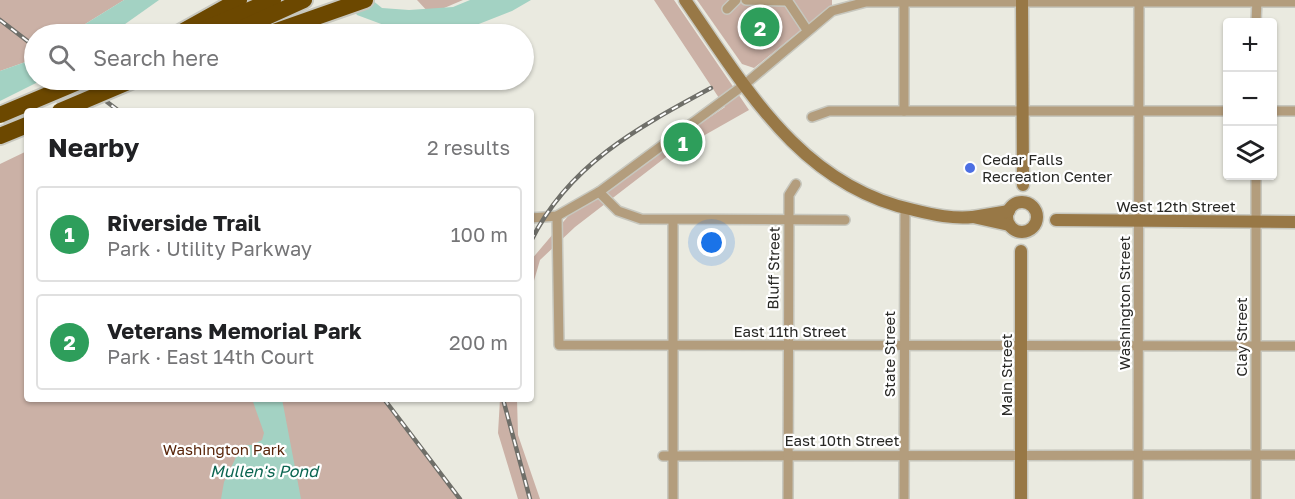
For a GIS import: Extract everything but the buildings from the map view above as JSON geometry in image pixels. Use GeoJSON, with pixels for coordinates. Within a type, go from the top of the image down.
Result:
{"type":"FeatureCollection","features":[{"type":"Feature","properties":{"kind":"highway"},"geometry":{"type":"LineString","coordinates":[[196,24],[239,0]]}},
{"type":"Feature","properties":{"kind":"highway"},"geometry":{"type":"LineString","coordinates":[[217,24],[273,0]]}},
{"type":"Feature","properties":{"kind":"highway"},"geometry":{"type":"LineString","coordinates":[[251,24],[304,0]]}},
{"type":"Feature","properties":{"kind":"highway"},"geometry":{"type":"LineString","coordinates":[[297,24],[365,0]]}},
{"type":"Feature","properties":{"kind":"highway"},"geometry":{"type":"LineString","coordinates":[[0,115],[59,90]]}},
{"type":"Feature","properties":{"kind":"highway"},"geometry":{"type":"LineString","coordinates":[[105,93],[111,90]]}},
{"type":"Feature","properties":{"kind":"highway"},"geometry":{"type":"LineString","coordinates":[[68,108],[113,90]]}},
{"type":"Feature","properties":{"kind":"highway"},"geometry":{"type":"LineString","coordinates":[[0,136],[24,126]]}},
{"type":"Feature","properties":{"kind":"main road"},"geometry":{"type":"LineString","coordinates":[[685,0],[744,85],[777,126],[816,164],[859,193],[905,208],[959,218],[1010,209],[1020,203],[1033,208]]}},
{"type":"Feature","properties":{"kind":"main road"},"geometry":{"type":"LineString","coordinates":[[1022,0],[1023,185],[1033,208]]}},
{"type":"Feature","properties":{"kind":"main road"},"geometry":{"type":"LineString","coordinates":[[1011,227],[1010,209],[1023,185]]}},
{"type":"Feature","properties":{"kind":"main road","name":"West 12th Street"},"geometry":{"type":"LineString","coordinates":[[1033,208],[1056,220]]}},
{"type":"Feature","properties":{"kind":"main road","name":"Main Street"},"geometry":{"type":"LineString","coordinates":[[1021,499],[1021,251],[1030,229],[1033,208]]}},
{"type":"Feature","properties":{"kind":"main road"},"geometry":{"type":"LineString","coordinates":[[973,217],[1011,227],[1030,229]]}},
{"type":"Feature","properties":{"kind":"main road","name":"West 12th Street"},"geometry":{"type":"LineString","coordinates":[[1030,229],[1056,220],[1295,222]]}},
{"type":"Feature","properties":{"kind":"main road","name":"Main Street"},"geometry":{"type":"LineString","coordinates":[[1011,227],[1021,251]]}},
{"type":"Feature","properties":{"kind":"street"},"geometry":{"type":"LineString","coordinates":[[728,9],[736,0]]}},
{"type":"Feature","properties":{"kind":"street"},"geometry":{"type":"LineString","coordinates":[[746,0],[787,0],[807,30]]}},
{"type":"Feature","properties":{"kind":"street"},"geometry":{"type":"LineString","coordinates":[[534,218],[557,216],[599,192],[744,85],[832,11],[848,5],[904,1],[1022,0],[1295,2]]}},
{"type":"Feature","properties":{"kind":"street"},"geometry":{"type":"LineString","coordinates":[[904,1],[904,111]]}},
{"type":"Feature","properties":{"kind":"street","name":"Washington Street"},"geometry":{"type":"LineString","coordinates":[[1138,499],[1139,1]]}},
{"type":"Feature","properties":{"kind":"street"},"geometry":{"type":"LineString","coordinates":[[1257,1],[1257,18]]}},
{"type":"Feature","properties":{"kind":"street"},"geometry":{"type":"LineString","coordinates":[[812,117],[829,111],[1223,111]]}},
{"type":"Feature","properties":{"kind":"street"},"geometry":{"type":"LineString","coordinates":[[1277,111],[1295,111]]}},
{"type":"Feature","properties":{"kind":"street","name":"Clay Street"},"geometry":{"type":"LineString","coordinates":[[1256,180],[1256,499]]}},
{"type":"Feature","properties":{"kind":"street","name":"Bluff Street"},"geometry":{"type":"LineString","coordinates":[[788,499],[789,195],[796,184]]}},
{"type":"Feature","properties":{"kind":"street"},"geometry":{"type":"LineString","coordinates":[[599,192],[618,211],[641,219],[845,220]]}},
{"type":"Feature","properties":{"kind":"street","name":"State Street"},"geometry":{"type":"LineString","coordinates":[[904,499],[905,208]]}},
{"type":"Feature","properties":{"kind":"street","name":"East 11th Street"},"geometry":{"type":"LineString","coordinates":[[557,216],[559,345],[1295,346]]}},
{"type":"Feature","properties":{"kind":"street"},"geometry":{"type":"LineString","coordinates":[[673,220],[673,345],[668,456],[673,499]]}},
{"type":"Feature","properties":{"kind":"street","name":"East 10th Street"},"geometry":{"type":"LineString","coordinates":[[668,456],[1295,455]]}},
{"type":"Feature","properties":{"kind":"green space"},"geometry":{"type":"Polygon","coordinates":[[[0,0],[124,0],[85,24],[24,24],[24,63],[0,71],[0,0]]]}},
{"type":"Feature","properties":{"kind":"green space"},"geometry":{"type":"Polygon","coordinates":[[[417,0],[463,0],[430,14],[417,0]]]}},
{"type":"Feature","properties":{"kind":"green space"},"geometry":{"type":"Polygon","coordinates":[[[654,0],[674,0],[749,110],[666,157],[575,227],[540,260],[534,281],[534,256],[575,208],[725,107],[654,0]]]}},
{"type":"Feature","properties":{"kind":"green space"},"geometry":{"type":"Polygon","coordinates":[[[697,0],[832,0],[832,5],[754,68],[742,64],[697,0]]]}},
{"type":"Feature","properties":{"kind":"green space","name":"Washington Park"},"geometry":{"type":"Polygon","coordinates":[[[24,152],[24,402],[384,402],[460,499],[0,499],[0,164],[24,152]]]}},
{"type":"Feature","properties":{"kind":"green space"},"geometry":{"type":"Polygon","coordinates":[[[500,402],[517,402],[518,435],[540,499],[518,499],[498,433],[500,402]]]}},
{"type":"Feature","properties":{"kind":"water"},"geometry":{"type":"Polygon","coordinates":[[[124,0],[159,0],[125,24],[85,24],[124,0]]]}},
{"type":"Feature","properties":{"kind":"water"},"geometry":{"type":"Polygon","coordinates":[[[348,0],[372,0],[382,8],[409,10],[453,7],[470,0],[531,0],[512,11],[479,24],[381,24],[357,15],[348,0]]]}},
{"type":"Feature","properties":{"kind":"water"},"geometry":{"type":"Polygon","coordinates":[[[24,63],[24,89],[0,101],[0,71],[24,63]]]}},
{"type":"Feature","properties":{"kind":"water","name":"Mullen's Pond"},"geometry":{"type":"Polygon","coordinates":[[[253,402],[283,402],[301,499],[221,499],[224,482],[242,445],[252,445],[262,440],[264,433],[253,402]]]}},
{"type":"Feature","properties":{"kind":"railway"},"geometry":{"type":"LineString","coordinates":[[0,20],[24,38]]}},
{"type":"Feature","properties":{"kind":"railway"},"geometry":{"type":"LineString","coordinates":[[534,236],[565,190],[608,150],[632,133],[711,88]]}},
{"type":"Feature","properties":{"kind":"railway"},"geometry":{"type":"LineString","coordinates":[[91,90],[115,108]]}},
{"type":"Feature","properties":{"kind":"railway"},"geometry":{"type":"LineString","coordinates":[[386,402],[460,499]]}},
{"type":"Feature","properties":{"kind":"railway"},"geometry":{"type":"LineString","coordinates":[[504,402],[530,499]]}},
{"type":"Feature","properties":{"kind":"place","name":"Veterans Memorial Park"},"geometry":{"type":"Point","coordinates":[760,27]}},
{"type":"Feature","properties":{"kind":"place","name":"Riverside Trail"},"geometry":{"type":"Point","coordinates":[683,142]}},
{"type":"Feature","properties":{"kind":"place","name":"Cedar Falls Recreation Center"},"geometry":{"type":"Point","coordinates":[970,168]}}]}
